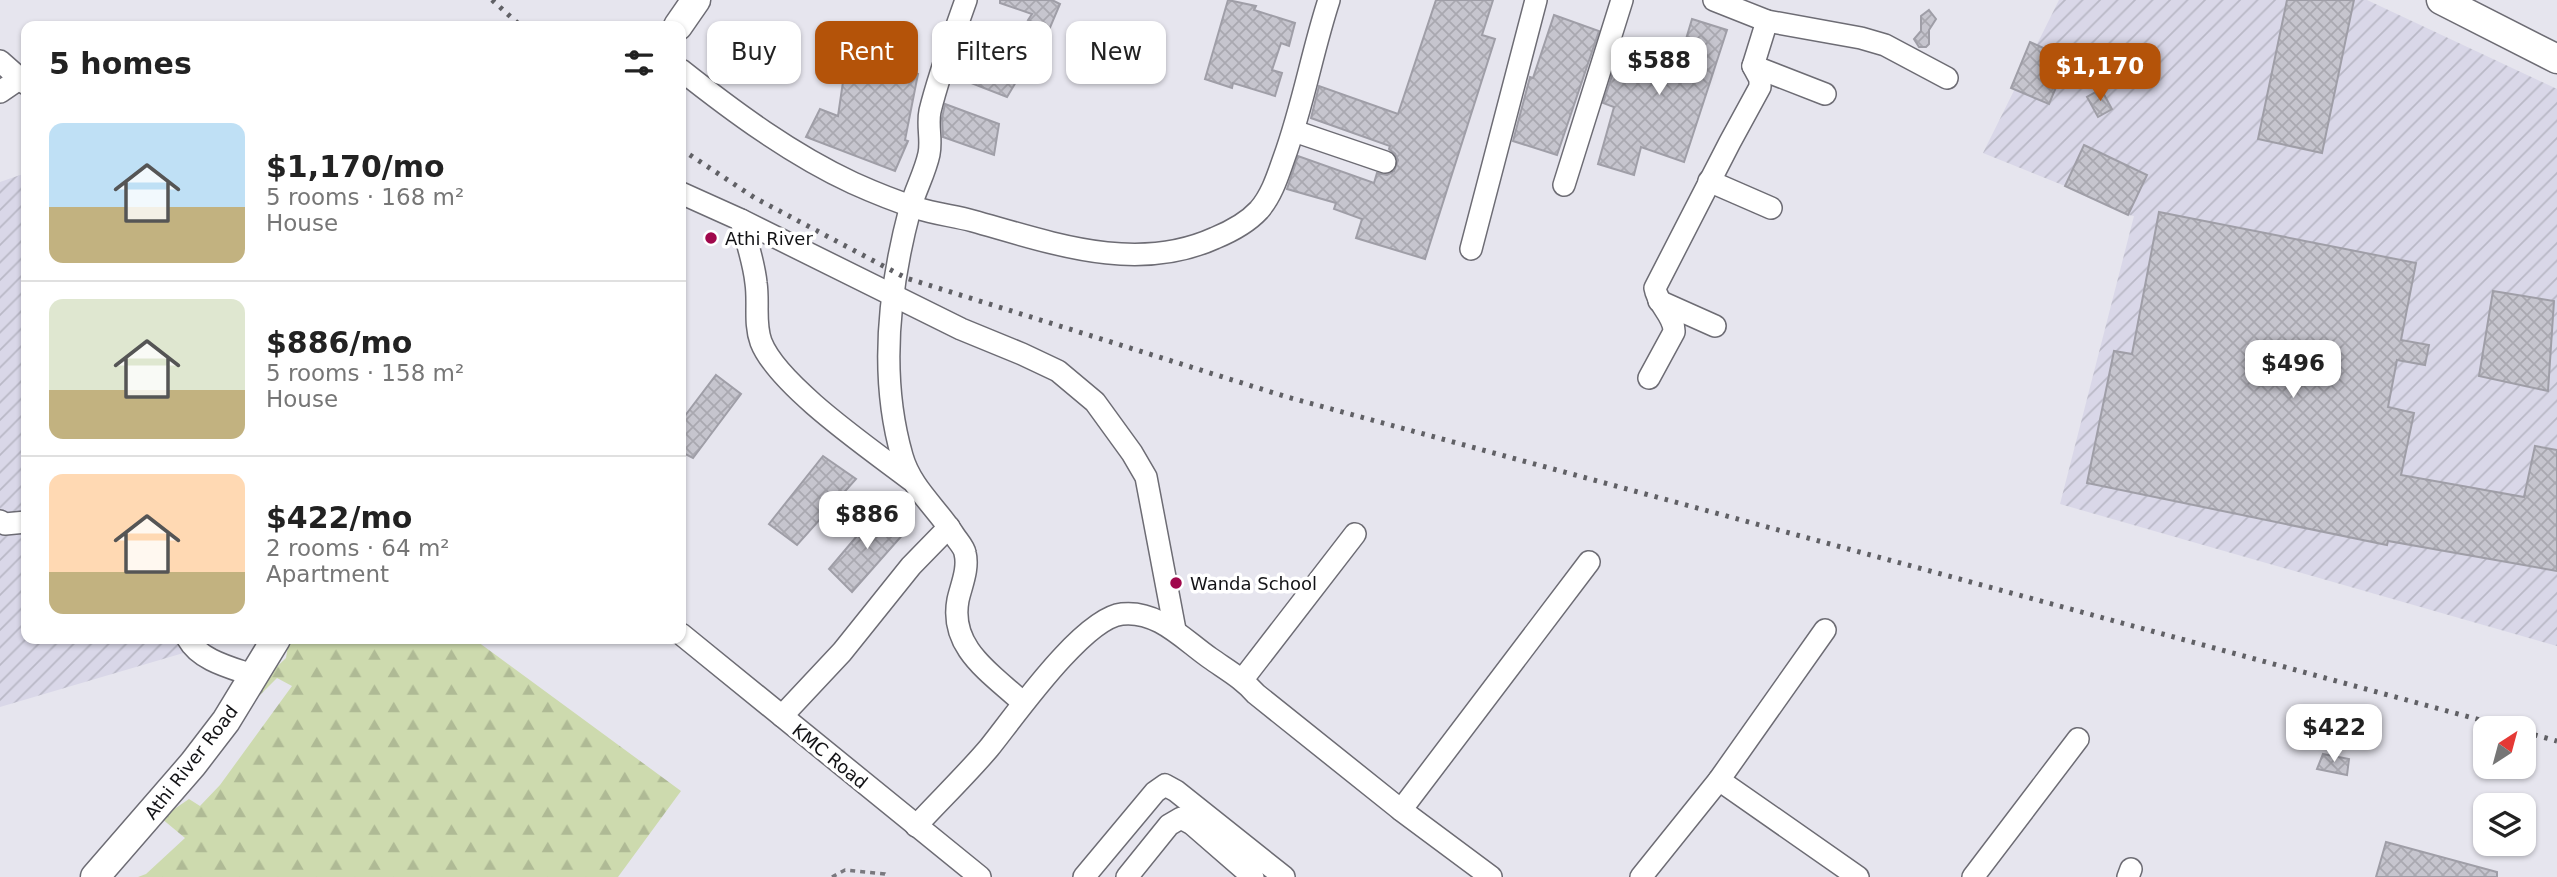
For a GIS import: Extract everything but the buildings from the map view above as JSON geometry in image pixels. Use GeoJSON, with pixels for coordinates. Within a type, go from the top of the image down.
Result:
{"type":"FeatureCollection","features":[{"type":"Feature","properties":{"kind":"main road"},"geometry":{"type":"LineString","coordinates":[[681,21],[696,0]]}},
{"type":"Feature","properties":{"kind":"main road"},"geometry":{"type":"LineString","coordinates":[[2441,0],[2557,59]]}},
{"type":"Feature","properties":{"kind":"main road","name":"Athi River Road"},"geometry":{"type":"LineString","coordinates":[[95,877],[194,764],[226,721],[273,644]]}},
{"type":"Feature","properties":{"kind":"street"},"geometry":{"type":"LineString","coordinates":[[912,481],[892,417],[890,346],[894,296],[911,206],[929,153],[929,115],[966,0]]}},
{"type":"Feature","properties":{"kind":"street"},"geometry":{"type":"LineString","coordinates":[[686,74],[739,116],[774,138],[851,182],[911,206],[1090,251],[1122,256],[1162,254],[1207,242],[1234,230],[1262,207],[1275,185],[1294,131],[1329,0]]}},
{"type":"Feature","properties":{"kind":"street"},"geometry":{"type":"LineString","coordinates":[[1471,249],[1535,0]]}},
{"type":"Feature","properties":{"kind":"street"},"geometry":{"type":"LineString","coordinates":[[1564,185],[1622,0]]}},
{"type":"Feature","properties":{"kind":"street"},"geometry":{"type":"LineString","coordinates":[[1714,0],[1767,21],[1885,45],[1947,78]]}},
{"type":"Feature","properties":{"kind":"street"},"geometry":{"type":"LineString","coordinates":[[1649,378],[1674,332],[1674,324],[1657,300],[1655,289],[1760,87],[1760,79],[1753,66],[1767,21]]}},
{"type":"Feature","properties":{"kind":"street"},"geometry":{"type":"LineString","coordinates":[[0,61],[21,79]]}},
{"type":"Feature","properties":{"kind":"street"},"geometry":{"type":"LineString","coordinates":[[1753,66],[1825,94]]}},
{"type":"Feature","properties":{"kind":"street"},"geometry":{"type":"LineString","coordinates":[[0,92],[21,82]]}},
{"type":"Feature","properties":{"kind":"street"},"geometry":{"type":"LineString","coordinates":[[1294,131],[1385,162]]}},
{"type":"Feature","properties":{"kind":"street"},"geometry":{"type":"LineString","coordinates":[[1709,181],[1771,208]]}},
{"type":"Feature","properties":{"kind":"street"},"geometry":{"type":"LineString","coordinates":[[686,195],[894,296],[1058,371],[1095,402],[1146,477],[1175,630]]}},
{"type":"Feature","properties":{"kind":"street"},"geometry":{"type":"LineString","coordinates":[[741,220],[756,284],[756,317],[760,340],[768,358],[836,423],[912,481],[949,527],[965,553],[965,573],[956,613],[959,636],[972,655],[1022,702]]}},
{"type":"Feature","properties":{"kind":"street"},"geometry":{"type":"LineString","coordinates":[[1657,300],[1715,326]]}},
{"type":"Feature","properties":{"kind":"street"},"geometry":{"type":"LineString","coordinates":[[0,521],[21,522]]}},
{"type":"Feature","properties":{"kind":"street"},"geometry":{"type":"LineString","coordinates":[[782,716],[842,652],[911,566],[949,527]]}},
{"type":"Feature","properties":{"kind":"street"},"geometry":{"type":"LineString","coordinates":[[1243,679],[1355,534]]}},
{"type":"Feature","properties":{"kind":"street"},"geometry":{"type":"LineString","coordinates":[[1401,810],[1589,562]]}},
{"type":"Feature","properties":{"kind":"street"},"geometry":{"type":"LineString","coordinates":[[916,826],[987,750],[1022,702],[1080,640],[1109,618],[1120,614],[1142,615],[1175,630],[1243,679],[1256,694],[1401,810],[1491,877]]}},
{"type":"Feature","properties":{"kind":"street"},"geometry":{"type":"LineString","coordinates":[[1641,877],[1719,780],[1825,630]]}},
{"type":"Feature","properties":{"kind":"street","name":"KMC Road"},"geometry":{"type":"LineString","coordinates":[[686,638],[980,877]]}},
{"type":"Feature","properties":{"kind":"street"},"geometry":{"type":"LineString","coordinates":[[191,644],[217,663],[255,676]]}},
{"type":"Feature","properties":{"kind":"street"},"geometry":{"type":"LineString","coordinates":[[1973,877],[2078,739]]}},
{"type":"Feature","properties":{"kind":"street"},"geometry":{"type":"LineString","coordinates":[[1719,780],[1858,877]]}},
{"type":"Feature","properties":{"kind":"street"},"geometry":{"type":"LineString","coordinates":[[1084,877],[1155,792],[1165,785],[1177,791],[1284,877]]}},
{"type":"Feature","properties":{"kind":"street"},"geometry":{"type":"LineString","coordinates":[[1127,877],[1169,825],[1181,818],[1192,824],[1253,877]]}},
{"type":"Feature","properties":{"kind":"path"},"geometry":{"type":"LineString","coordinates":[[832,877],[845,870],[885,874],[888,877]]}},
{"type":"Feature","properties":{"kind":"shaded area"},"geometry":{"type":"Polygon","coordinates":[[[2059,0],[2367,0],[2557,89],[2557,646],[2060,504],[2134,216],[1983,153],[2059,0]]]}},
{"type":"Feature","properties":{"kind":"shaded area"},"geometry":{"type":"Polygon","coordinates":[[[21,175],[21,644],[214,644],[0,707],[0,182],[21,175]]]}},
{"type":"Feature","properties":{"kind":"green space"},"geometry":{"type":"Polygon","coordinates":[[[288,644],[481,644],[681,791],[618,877],[138,877],[146,874],[185,838],[161,818],[189,799],[200,806],[220,785],[292,686],[277,678],[249,706],[262,681],[286,658],[288,644]]]}},
{"type":"Feature","properties":{"kind":"railway"},"geometry":{"type":"LineString","coordinates":[[492,0],[515,21]]}},
{"type":"Feature","properties":{"kind":"railway"},"geometry":{"type":"LineString","coordinates":[[686,152],[755,198],[906,278],[1287,397],[2473,718]]}},
{"type":"Feature","properties":{"kind":"railway"},"geometry":{"type":"LineString","coordinates":[[2536,735],[2557,741]]}},
{"type":"Feature","properties":{"kind":"place","name":"Athi River"},"geometry":{"type":"Point","coordinates":[711,238]}},
{"type":"Feature","properties":{"kind":"place","name":"Wanda School"},"geometry":{"type":"Point","coordinates":[1176,583]}}]}
